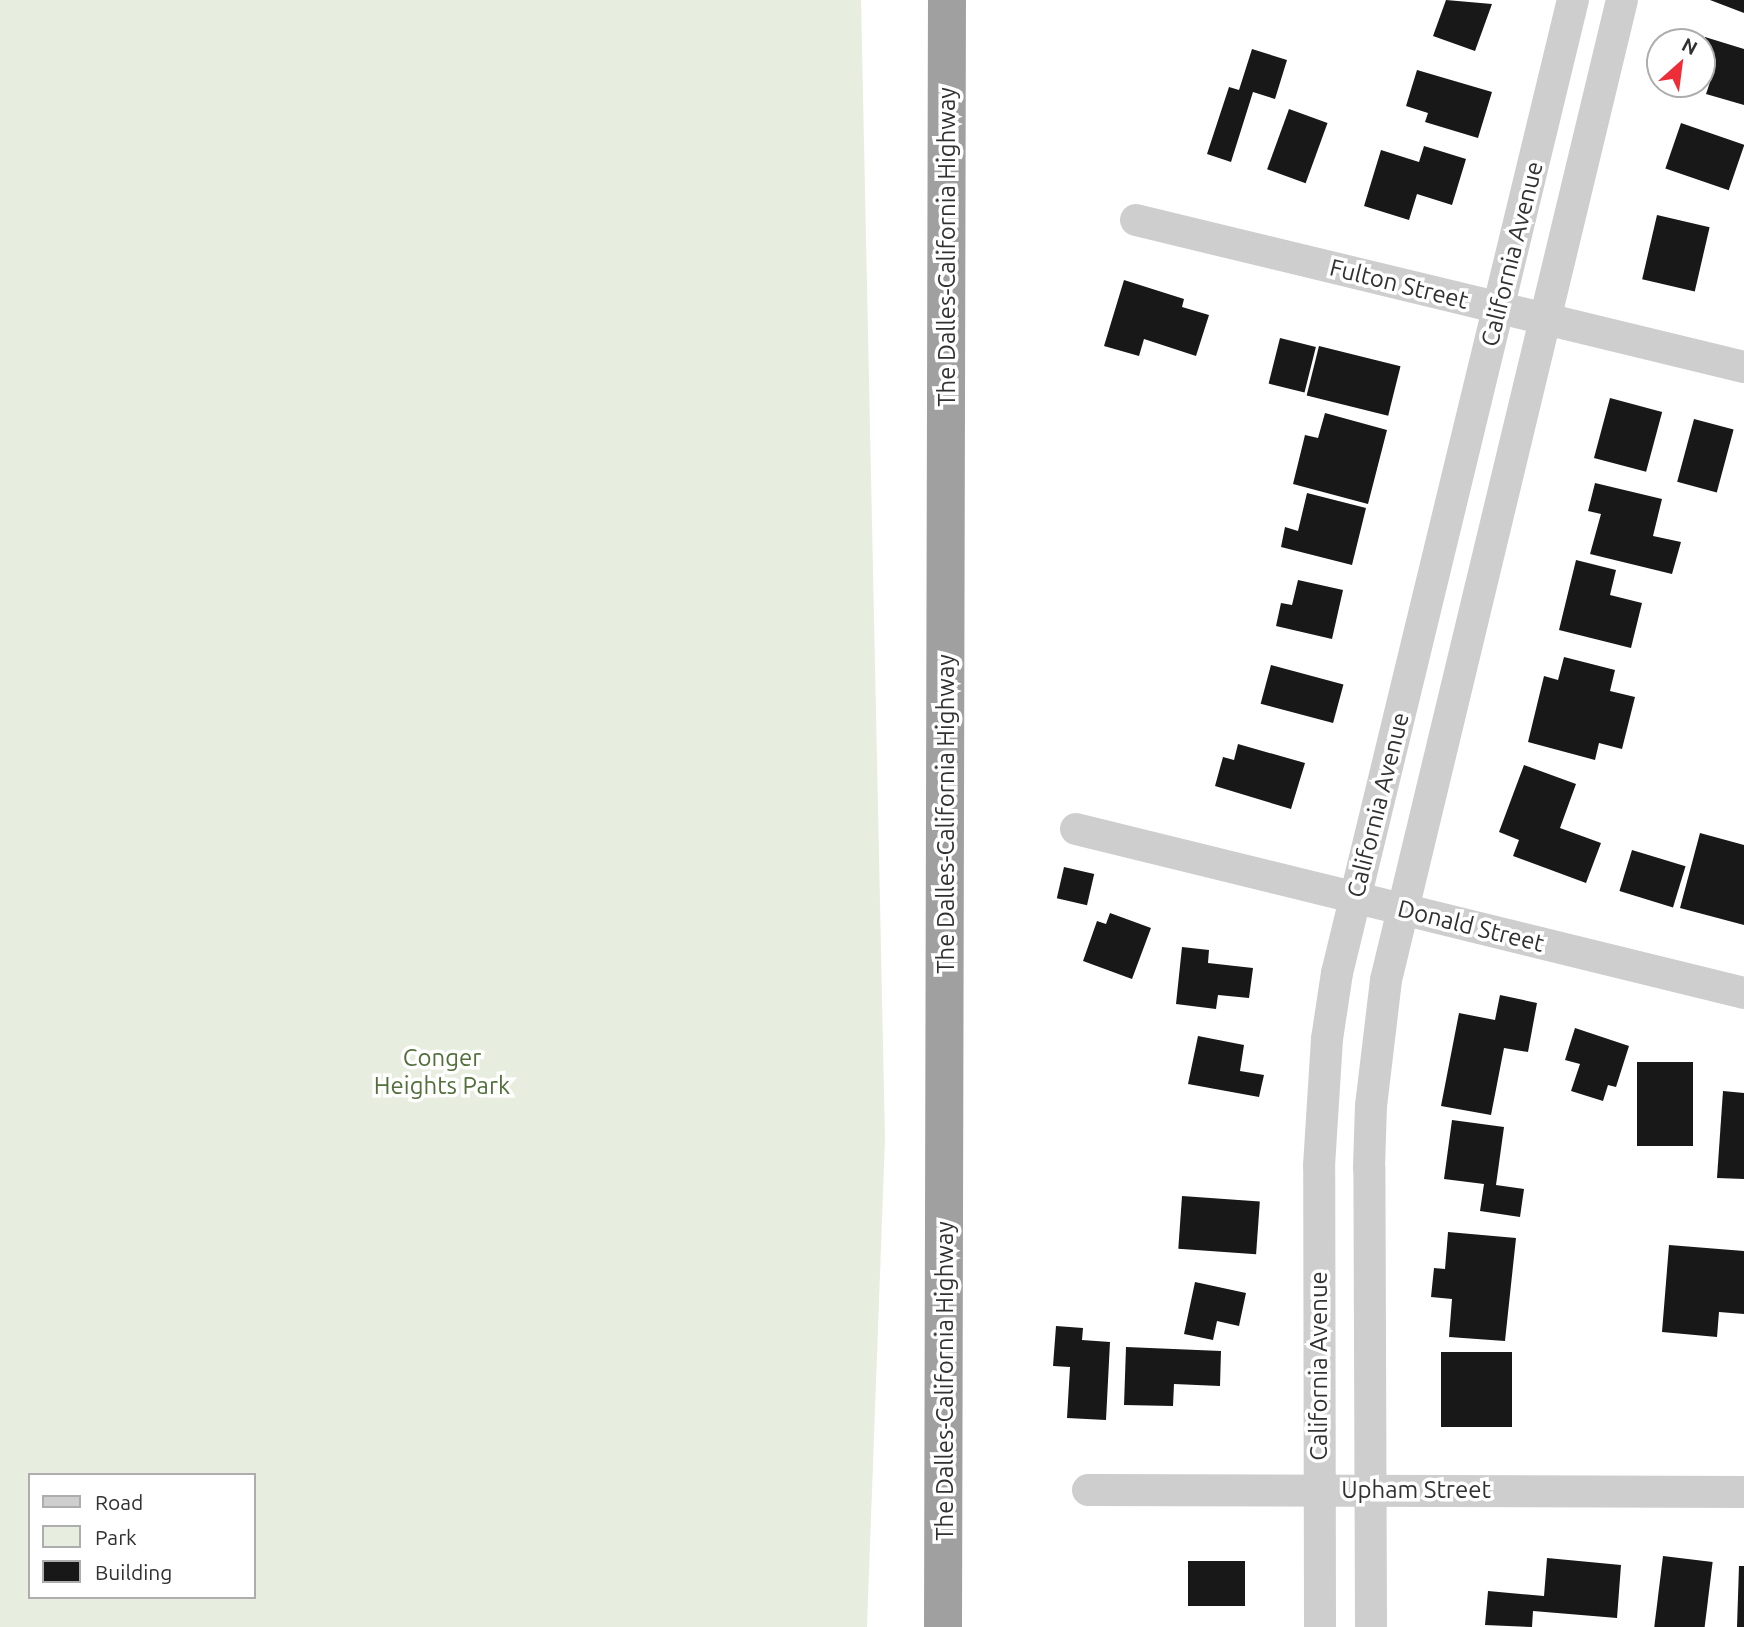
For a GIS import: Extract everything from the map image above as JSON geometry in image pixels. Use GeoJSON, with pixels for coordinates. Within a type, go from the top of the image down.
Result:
{"type":"FeatureCollection","features":[{"type":"Feature","properties":{"kind":"highway","name":"The Dalles-California Highway"},"geometry":{"type":"LineString","coordinates":[[943,1627],[947,0]]}},
{"type":"Feature","properties":{"kind":"street","name":"California Avenue"},"geometry":{"type":"LineString","coordinates":[[1320,1627],[1320,1104],[1337,973],[1573,0]]}},
{"type":"Feature","properties":{"kind":"street","name":"California Avenue"},"geometry":{"type":"LineString","coordinates":[[1371,1627],[1371,1106],[1386,980],[1622,0]]}},
{"type":"Feature","properties":{"kind":"street","name":"Fulton Street"},"geometry":{"type":"LineString","coordinates":[[1136,220],[1744,367]]}},
{"type":"Feature","properties":{"kind":"street","name":"Donald Street"},"geometry":{"type":"LineString","coordinates":[[1076,829],[1744,993]]}},
{"type":"Feature","properties":{"kind":"street","name":"Upham Street"},"geometry":{"type":"LineString","coordinates":[[1088,1490],[1744,1492]]}},
{"type":"Feature","properties":{"kind":"green space","name":"Conger Heights Park"},"geometry":{"type":"Polygon","coordinates":[[[0,0],[861,0],[885,1139],[867,1627],[0,1627],[0,0]]]}},
{"type":"Feature","properties":{"kind":"building"},"geometry":{"type":"Polygon","coordinates":[[[1446,0],[1492,4],[1475,51],[1433,36],[1446,0]]]}},
{"type":"Feature","properties":{"kind":"building"},"geometry":{"type":"Polygon","coordinates":[[[1710,0],[1744,0],[1744,13],[1710,0]]]}},
{"type":"Feature","properties":{"kind":"building"},"geometry":{"type":"Polygon","coordinates":[[[1716,40],[1744,49],[1744,105],[1716,97],[1716,40]]]}},
{"type":"Feature","properties":{"kind":"building"},"geometry":{"type":"Polygon","coordinates":[[[1252,49],[1287,60],[1275,99],[1253,92],[1231,162],[1207,154],[1229,87],[1239,90],[1252,49]]]}},
{"type":"Feature","properties":{"kind":"building"},"geometry":{"type":"Polygon","coordinates":[[[1417,70],[1492,92],[1478,138],[1425,122],[1428,113],[1406,106],[1417,70]]]}},
{"type":"Feature","properties":{"kind":"building"},"geometry":{"type":"Polygon","coordinates":[[[1289,109],[1328,123],[1306,183],[1267,169],[1289,109]]]}},
{"type":"Feature","properties":{"kind":"building"},"geometry":{"type":"Polygon","coordinates":[[[1681,123],[1744,145],[1729,190],[1665,168],[1681,123]]]}},
{"type":"Feature","properties":{"kind":"building"},"geometry":{"type":"Polygon","coordinates":[[[1424,146],[1466,159],[1452,205],[1417,194],[1409,220],[1364,206],[1381,150],[1419,162],[1424,146]]]}},
{"type":"Feature","properties":{"kind":"building"},"geometry":{"type":"Polygon","coordinates":[[[1657,215],[1710,227],[1695,291],[1642,279],[1657,215]]]}},
{"type":"Feature","properties":{"kind":"building"},"geometry":{"type":"Polygon","coordinates":[[[1124,280],[1184,299],[1182,307],[1209,315],[1196,356],[1144,339],[1139,356],[1104,346],[1124,280]]]}},
{"type":"Feature","properties":{"kind":"building"},"geometry":{"type":"Polygon","coordinates":[[[1280,338],[1316,347],[1305,393],[1269,384],[1280,338]]]}},
{"type":"Feature","properties":{"kind":"building"},"geometry":{"type":"Polygon","coordinates":[[[1319,346],[1401,366],[1388,416],[1307,395],[1319,346]]]}},
{"type":"Feature","properties":{"kind":"building"},"geometry":{"type":"Polygon","coordinates":[[[1610,398],[1662,412],[1646,472],[1594,458],[1610,398]]]}},
{"type":"Feature","properties":{"kind":"building"},"geometry":{"type":"Polygon","coordinates":[[[1325,413],[1387,430],[1368,504],[1293,484],[1305,435],[1318,438],[1325,413]]]}},
{"type":"Feature","properties":{"kind":"building"},"geometry":{"type":"Polygon","coordinates":[[[1694,419],[1734,430],[1717,492],[1677,482],[1694,419]]]}},
{"type":"Feature","properties":{"kind":"building"},"geometry":{"type":"Polygon","coordinates":[[[1595,483],[1662,499],[1653,536],[1681,542],[1672,574],[1590,554],[1601,514],[1588,511],[1595,483]]]}},
{"type":"Feature","properties":{"kind":"building"},"geometry":{"type":"Polygon","coordinates":[[[1307,493],[1366,508],[1352,565],[1281,547],[1285,527],[1298,531],[1307,493]]]}},
{"type":"Feature","properties":{"kind":"building"},"geometry":{"type":"Polygon","coordinates":[[[1576,560],[1616,570],[1610,595],[1642,603],[1631,648],[1559,630],[1576,560]]]}},
{"type":"Feature","properties":{"kind":"building"},"geometry":{"type":"Polygon","coordinates":[[[1298,580],[1343,590],[1332,639],[1276,626],[1281,603],[1292,605],[1298,580]]]}},
{"type":"Feature","properties":{"kind":"building"},"geometry":{"type":"Polygon","coordinates":[[[1564,657],[1615,670],[1610,691],[1635,697],[1622,749],[1599,743],[1595,760],[1528,742],[1544,676],[1558,680],[1564,657]]]}},
{"type":"Feature","properties":{"kind":"building"},"geometry":{"type":"Polygon","coordinates":[[[1271,665],[1343,684],[1333,723],[1261,704],[1271,665]]]}},
{"type":"Feature","properties":{"kind":"building"},"geometry":{"type":"Polygon","coordinates":[[[1238,744],[1305,763],[1291,809],[1215,786],[1223,757],[1234,760],[1238,744]]]}},
{"type":"Feature","properties":{"kind":"building"},"geometry":{"type":"Polygon","coordinates":[[[1524,765],[1576,784],[1560,828],[1601,843],[1586,883],[1513,856],[1519,840],[1499,832],[1524,765]]]}},
{"type":"Feature","properties":{"kind":"building"},"geometry":{"type":"Polygon","coordinates":[[[1700,833],[1744,845],[1744,925],[1680,908],[1700,833]]]}},
{"type":"Feature","properties":{"kind":"building"},"geometry":{"type":"Polygon","coordinates":[[[1632,850],[1686,866],[1673,907],[1619,891],[1632,850]]]}},
{"type":"Feature","properties":{"kind":"building"},"geometry":{"type":"Polygon","coordinates":[[[1064,867],[1094,874],[1087,905],[1057,898],[1064,867]]]}},
{"type":"Feature","properties":{"kind":"building"},"geometry":{"type":"Polygon","coordinates":[[[1110,913],[1151,928],[1132,979],[1083,961],[1097,921],[1106,924],[1110,913]]]}},
{"type":"Feature","properties":{"kind":"building"},"geometry":{"type":"Polygon","coordinates":[[[1182,947],[1209,950],[1208,963],[1253,968],[1249,998],[1218,995],[1216,1009],[1176,1004],[1182,947]]]}},
{"type":"Feature","properties":{"kind":"building"},"geometry":{"type":"Polygon","coordinates":[[[1500,995],[1537,1003],[1528,1052],[1504,1048],[1491,1115],[1441,1106],[1459,1013],[1495,1020],[1500,995]]]}},
{"type":"Feature","properties":{"kind":"building"},"geometry":{"type":"Polygon","coordinates":[[[1575,1028],[1629,1046],[1616,1087],[1608,1085],[1603,1101],[1571,1091],[1580,1064],[1565,1060],[1575,1028]]]}},
{"type":"Feature","properties":{"kind":"building"},"geometry":{"type":"Polygon","coordinates":[[[1198,1036],[1244,1045],[1240,1071],[1264,1075],[1259,1097],[1188,1084],[1198,1036]]]}},
{"type":"Feature","properties":{"kind":"building"},"geometry":{"type":"Polygon","coordinates":[[[1637,1062],[1693,1062],[1693,1146],[1637,1146],[1637,1062]]]}},
{"type":"Feature","properties":{"kind":"building"},"geometry":{"type":"Polygon","coordinates":[[[1723,1091],[1744,1093],[1744,1179],[1717,1178],[1723,1091]]]}},
{"type":"Feature","properties":{"kind":"building"},"geometry":{"type":"Polygon","coordinates":[[[1452,1120],[1504,1127],[1496,1185],[1524,1189],[1520,1217],[1480,1211],[1484,1184],[1444,1179],[1452,1120]]]}},
{"type":"Feature","properties":{"kind":"building"},"geometry":{"type":"Polygon","coordinates":[[[1182,1196],[1260,1201],[1256,1254],[1178,1249],[1182,1196]]]}},
{"type":"Feature","properties":{"kind":"building"},"geometry":{"type":"Polygon","coordinates":[[[1448,1232],[1516,1238],[1505,1341],[1449,1337],[1452,1299],[1431,1297],[1434,1268],[1445,1269],[1448,1232]]]}},
{"type":"Feature","properties":{"kind":"building"},"geometry":{"type":"Polygon","coordinates":[[[1669,1245],[1744,1251],[1744,1314],[1719,1312],[1717,1337],[1662,1332],[1669,1245]]]}},
{"type":"Feature","properties":{"kind":"building"},"geometry":{"type":"Polygon","coordinates":[[[1195,1282],[1246,1293],[1239,1326],[1217,1321],[1213,1340],[1184,1334],[1195,1282]]]}},
{"type":"Feature","properties":{"kind":"building"},"geometry":{"type":"Polygon","coordinates":[[[1056,1326],[1083,1328],[1082,1340],[1110,1342],[1106,1420],[1067,1418],[1070,1367],[1053,1366],[1056,1326]]]}},
{"type":"Feature","properties":{"kind":"building"},"geometry":{"type":"Polygon","coordinates":[[[1126,1347],[1221,1351],[1220,1386],[1174,1384],[1173,1406],[1124,1405],[1126,1347]]]}},
{"type":"Feature","properties":{"kind":"building"},"geometry":{"type":"Polygon","coordinates":[[[1441,1352],[1512,1352],[1512,1427],[1441,1427],[1441,1352]]]}},
{"type":"Feature","properties":{"kind":"building"},"geometry":{"type":"Polygon","coordinates":[[[1663,1556],[1713,1562],[1705,1627],[1654,1627],[1663,1556]]]}},
{"type":"Feature","properties":{"kind":"building"},"geometry":{"type":"Polygon","coordinates":[[[1547,1558],[1621,1565],[1617,1618],[1533,1611],[1532,1627],[1485,1625],[1488,1591],[1544,1596],[1547,1558]]]}},
{"type":"Feature","properties":{"kind":"building"},"geometry":{"type":"Polygon","coordinates":[[[1188,1561],[1245,1561],[1245,1606],[1188,1606],[1188,1561]]]}},
{"type":"Feature","properties":{"kind":"building"},"geometry":{"type":"Polygon","coordinates":[[[1739,1566],[1744,1566],[1744,1627],[1737,1627],[1739,1566]]]}}]}
